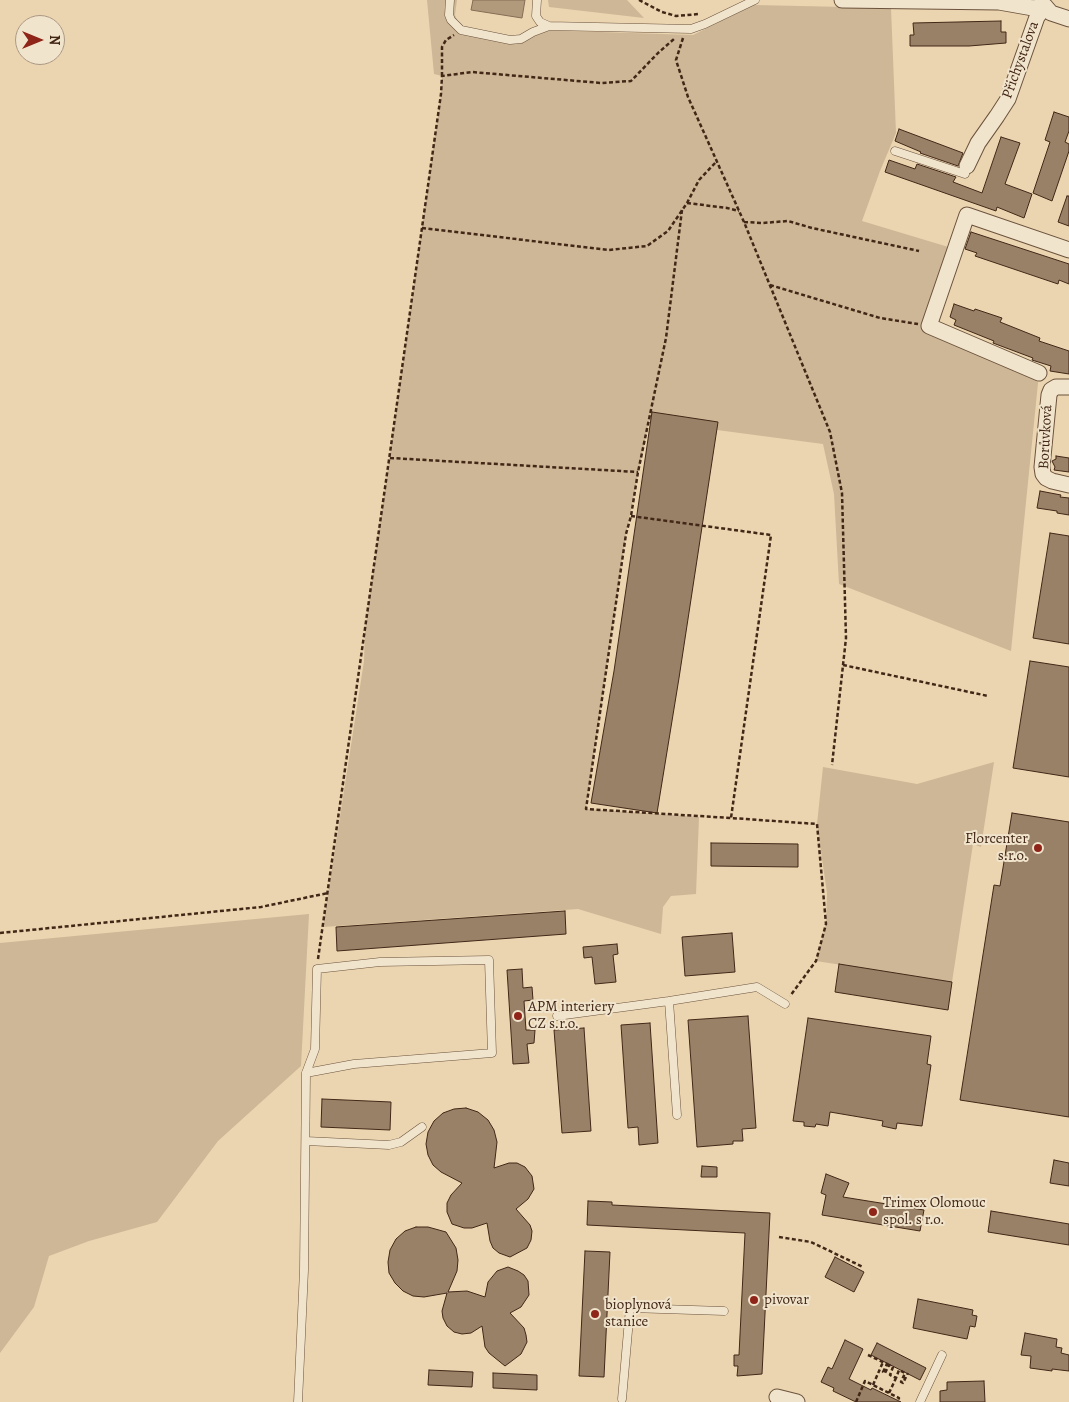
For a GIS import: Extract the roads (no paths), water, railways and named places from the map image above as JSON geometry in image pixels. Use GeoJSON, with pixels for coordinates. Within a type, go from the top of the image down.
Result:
{"type":"FeatureCollection","features":[{"type":"Feature","properties":{"kind":"street","name":"Přichystalova"},"geometry":{"type":"LineString","coordinates":[[842,0],[975,1],[999,2],[1036,8],[1044,3]]}},
{"type":"Feature","properties":{"kind":"street","name":"Přichystalova"},"geometry":{"type":"LineString","coordinates":[[1044,3],[1051,13],[1069,19]]}},
{"type":"Feature","properties":{"kind":"street","name":"Přichystalova"},"geometry":{"type":"LineString","coordinates":[[967,166],[978,143],[1008,99],[1037,17],[1044,3]]}},
{"type":"Feature","properties":{"kind":"street"},"geometry":{"type":"LineString","coordinates":[[1039,373],[929,326],[967,215],[1069,250]]}},
{"type":"Feature","properties":{"kind":"street","name":"Borůvková"},"geometry":{"type":"LineString","coordinates":[[1069,387],[1056,387],[1051,390],[1049,395],[1042,471],[1049,480],[1069,485]]}},
{"type":"Feature","properties":{"kind":"street"},"geometry":{"type":"LineString","coordinates":[[777,1397],[797,1402]]}},
{"type":"Feature","properties":{"kind":"lane"},"geometry":{"type":"LineString","coordinates":[[450,0],[449,15],[451,20],[461,30],[510,40],[521,39],[549,26],[685,30],[705,24],[755,0]]}},
{"type":"Feature","properties":{"kind":"lane"},"geometry":{"type":"LineString","coordinates":[[537,0],[536,16],[540,22],[549,26]]}},
{"type":"Feature","properties":{"kind":"lane"},"geometry":{"type":"LineString","coordinates":[[895,151],[965,174],[967,166]]}},
{"type":"Feature","properties":{"kind":"lane"},"geometry":{"type":"LineString","coordinates":[[298,1402],[304,1270],[306,1073],[315,1049],[317,969],[380,962],[489,960],[492,1053],[354,1064],[306,1073]]}},
{"type":"Feature","properties":{"kind":"lane"},"geometry":{"type":"LineString","coordinates":[[558,1016],[757,987],[785,1004]]}},
{"type":"Feature","properties":{"kind":"lane"},"geometry":{"type":"LineString","coordinates":[[669,1001],[677,1116]]}},
{"type":"Feature","properties":{"kind":"lane"},"geometry":{"type":"LineString","coordinates":[[306,1141],[389,1145],[401,1142],[422,1127]]}},
{"type":"Feature","properties":{"kind":"lane"},"geometry":{"type":"LineString","coordinates":[[622,1399],[630,1308],[724,1311]]}},
{"type":"Feature","properties":{"kind":"lane"},"geometry":{"type":"LineString","coordinates":[[920,1402],[942,1355]]}},
{"type":"Feature","properties":{"kind":"place","name":"Florcenter s.r.o."},"geometry":{"type":"Point","coordinates":[1038,848]}},
{"type":"Feature","properties":{"kind":"place","name":"APM interiery CZ s.r.o."},"geometry":{"type":"Point","coordinates":[518,1016]}},
{"type":"Feature","properties":{"kind":"place","name":"Trimex Olomouc spol. s r.o."},"geometry":{"type":"Point","coordinates":[873,1212]}},
{"type":"Feature","properties":{"kind":"place","name":"pivovar"},"geometry":{"type":"Point","coordinates":[754,1300]}},
{"type":"Feature","properties":{"kind":"place","name":"bioplynová stanice"},"geometry":{"type":"Point","coordinates":[595,1314]}}]}
